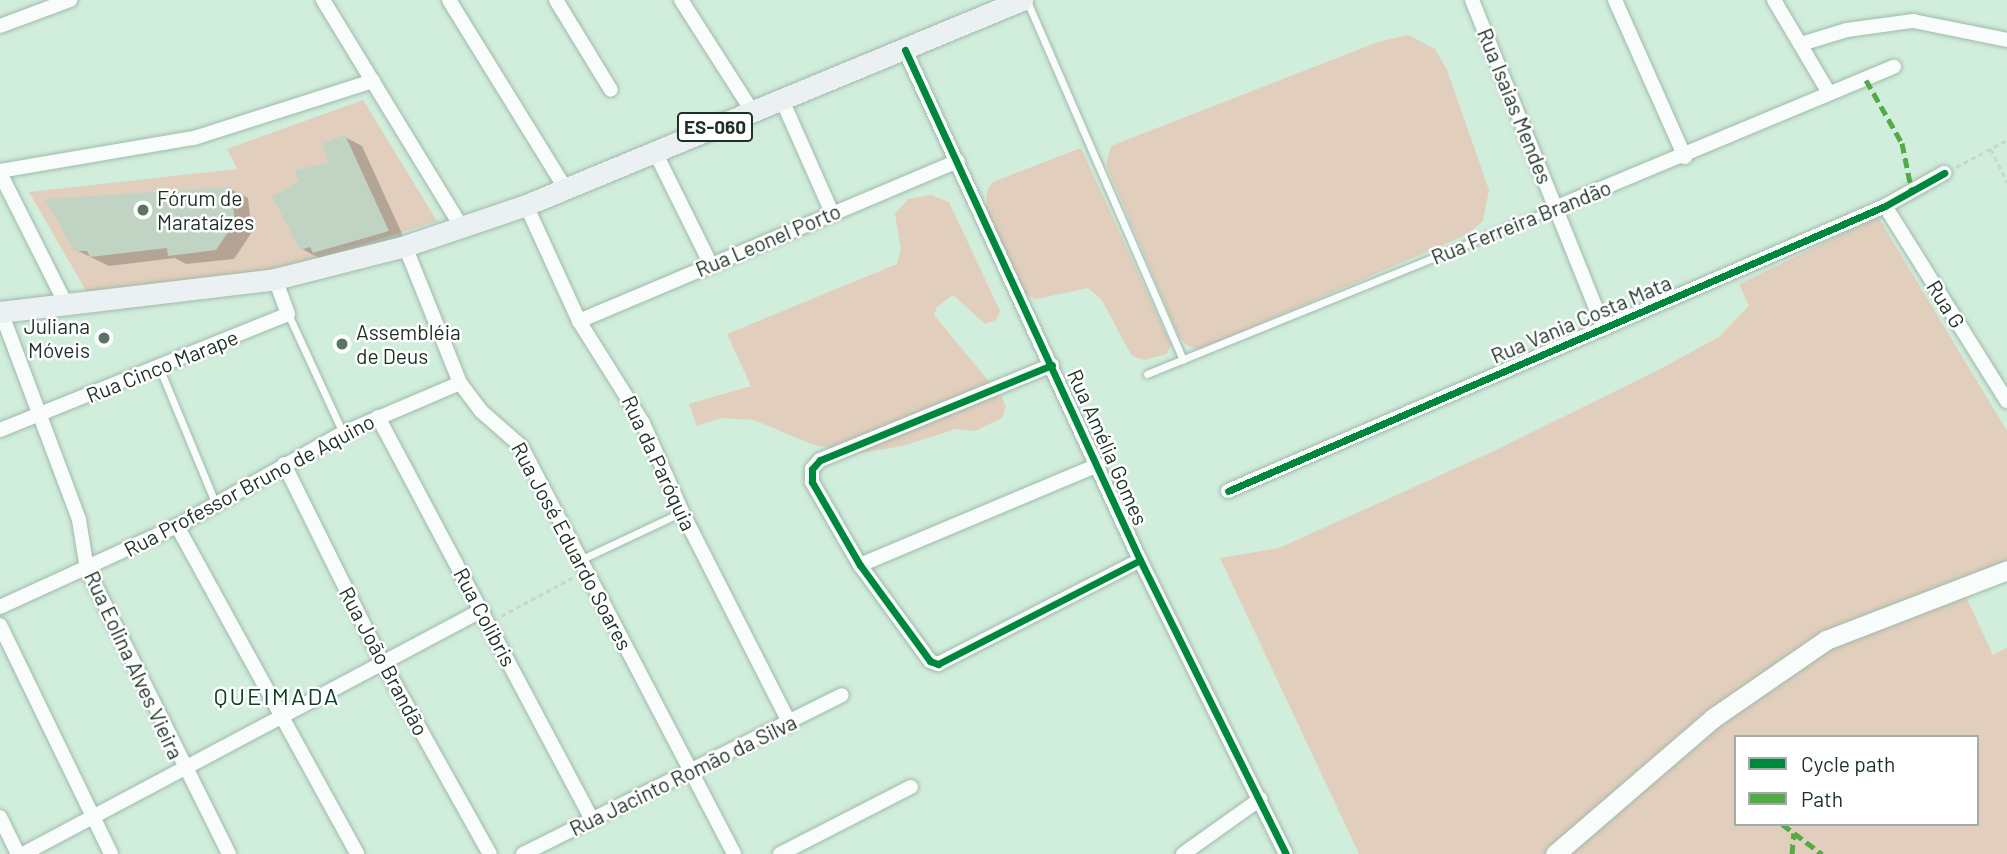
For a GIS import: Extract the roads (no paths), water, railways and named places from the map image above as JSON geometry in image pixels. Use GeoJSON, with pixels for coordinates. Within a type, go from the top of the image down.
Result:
{"type":"FeatureCollection","features":[{"type":"Feature","properties":{"kind":"main road","name":"ES-060"},"geometry":{"type":"LineString","coordinates":[[0,312],[275,279],[405,246],[526,205],[1024,0]]}},
{"type":"Feature","properties":{"kind":"street"},"geometry":{"type":"LineString","coordinates":[[0,26],[70,0]]}},
{"type":"Feature","properties":{"kind":"street"},"geometry":{"type":"LineString","coordinates":[[323,0],[462,228]]}},
{"type":"Feature","properties":{"kind":"street"},"geometry":{"type":"LineString","coordinates":[[449,0],[565,188]]}},
{"type":"Feature","properties":{"kind":"street"},"geometry":{"type":"LineString","coordinates":[[556,0],[611,90]]}},
{"type":"Feature","properties":{"kind":"street","name":"Rua Isaias Mendes"},"geometry":{"type":"LineString","coordinates":[[1472,0],[1604,328]]}},
{"type":"Feature","properties":{"kind":"street"},"geometry":{"type":"LineString","coordinates":[[1615,0],[1685,157]]}},
{"type":"Feature","properties":{"kind":"street"},"geometry":{"type":"LineString","coordinates":[[1774,0],[1829,93]]}},
{"type":"Feature","properties":{"kind":"street"},"geometry":{"type":"LineString","coordinates":[[687,1],[752,111]]}},
{"type":"Feature","properties":{"kind":"street"},"geometry":{"type":"LineString","coordinates":[[1801,44],[1847,30],[1913,21],[1955,26],[2007,40]]}},
{"type":"Feature","properties":{"kind":"street","name":"Rua Amélia Gomes"},"geometry":{"type":"LineString","coordinates":[[905,50],[1140,560],[1286,854]]}},
{"type":"Feature","properties":{"kind":"street","name":"Rua Ferreira Brandão"},"geometry":{"type":"LineString","coordinates":[[1556,207],[1685,157],[1894,67]]}},
{"type":"Feature","properties":{"kind":"street"},"geometry":{"type":"LineString","coordinates":[[66,304],[0,172],[206,135],[373,80]]}},
{"type":"Feature","properties":{"kind":"street"},"geometry":{"type":"LineString","coordinates":[[782,100],[832,213]]}},
{"type":"Feature","properties":{"kind":"street"},"geometry":{"type":"LineString","coordinates":[[655,152],[710,263]]}},
{"type":"Feature","properties":{"kind":"street","name":"Rua Leonel Porto"},"geometry":{"type":"LineString","coordinates":[[579,321],[710,263],[958,161]]}},
{"type":"Feature","properties":{"kind":"street","name":"Rua Vania Costa Mata"},"geometry":{"type":"LineString","coordinates":[[1228,491],[1885,206],[1944,173]]}},
{"type":"Feature","properties":{"kind":"street","name":"Rua da Paróquia"},"geometry":{"type":"LineString","coordinates":[[526,205],[579,321],[633,404],[681,512],[790,724]]}},
{"type":"Feature","properties":{"kind":"street","name":"Rua G"},"geometry":{"type":"LineString","coordinates":[[1885,206],[2007,401]]}},
{"type":"Feature","properties":{"kind":"street","name":"Rua José Eduardo Soares"},"geometry":{"type":"LineString","coordinates":[[405,246],[460,383],[481,411],[521,446],[582,566],[692,769],[734,854]]}},
{"type":"Feature","properties":{"kind":"street"},"geometry":{"type":"LineString","coordinates":[[275,279],[288,314]]}},
{"type":"Feature","properties":{"kind":"street","name":"Rua Eolina Alves Vieira"},"geometry":{"type":"LineString","coordinates":[[0,312],[79,520],[87,569],[183,768],[229,854]]}},
{"type":"Feature","properties":{"kind":"street","name":"Rua Cinco Marape"},"geometry":{"type":"LineString","coordinates":[[0,430],[39,417],[288,314]]}},
{"type":"Feature","properties":{"kind":"street"},"geometry":{"type":"LineString","coordinates":[[1052,365],[820,460],[812,469],[812,482],[860,565],[930,660],[938,664],[1140,560]]}},
{"type":"Feature","properties":{"kind":"street","name":"Rua Professor Bruno de Aquino"},"geometry":{"type":"LineString","coordinates":[[0,607],[177,526],[215,502],[343,433],[460,383]]}},
{"type":"Feature","properties":{"kind":"street","name":"Rua Colibris"},"geometry":{"type":"LineString","coordinates":[[378,417],[592,818]]}},
{"type":"Feature","properties":{"kind":"street","name":"Rua João Brandão"},"geometry":{"type":"LineString","coordinates":[[284,464],[382,661],[491,854]]}},
{"type":"Feature","properties":{"kind":"street"},"geometry":{"type":"LineString","coordinates":[[860,565],[1098,465]]}},
{"type":"Feature","properties":{"kind":"street"},"geometry":{"type":"LineString","coordinates":[[177,526],[357,854]]}},
{"type":"Feature","properties":{"kind":"street"},"geometry":{"type":"LineString","coordinates":[[1555,854],[1713,718],[1826,640],[2007,570]]}},
{"type":"Feature","properties":{"kind":"street"},"geometry":{"type":"LineString","coordinates":[[23,854],[382,661],[485,617]]}},
{"type":"Feature","properties":{"kind":"street"},"geometry":{"type":"LineString","coordinates":[[0,625],[111,854]]}},
{"type":"Feature","properties":{"kind":"street","name":"Rua Jacinto Romão da Silva"},"geometry":{"type":"LineString","coordinates":[[523,854],[692,769],[790,724],[842,695]]}},
{"type":"Feature","properties":{"kind":"street"},"geometry":{"type":"LineString","coordinates":[[780,854],[911,787]]}},
{"type":"Feature","properties":{"kind":"street"},"geometry":{"type":"LineString","coordinates":[[1183,854],[1260,799]]}},
{"type":"Feature","properties":{"kind":"street"},"geometry":{"type":"LineString","coordinates":[[0,817],[18,854]]}},
{"type":"Feature","properties":{"kind":"lane"},"geometry":{"type":"LineString","coordinates":[[1024,0],[1183,360]]}},
{"type":"Feature","properties":{"kind":"lane","name":"Rua Ferreira Brandão"},"geometry":{"type":"LineString","coordinates":[[1147,374],[1556,207]]}},
{"type":"Feature","properties":{"kind":"lane"},"geometry":{"type":"LineString","coordinates":[[288,314],[343,433]]}},
{"type":"Feature","properties":{"kind":"lane"},"geometry":{"type":"LineString","coordinates":[[159,367],[215,502]]}},
{"type":"Feature","properties":{"kind":"lane"},"geometry":{"type":"LineString","coordinates":[[582,566],[681,512]]}},
{"type":"Feature","properties":{"kind":"place","name":"Fórum de Marataízes"},"geometry":{"type":"Point","coordinates":[143,210]}},
{"type":"Feature","properties":{"kind":"place","name":"Juliana Móveis"},"geometry":{"type":"Point","coordinates":[104,338]}},
{"type":"Feature","properties":{"kind":"place","name":"Assembléia de Deus"},"geometry":{"type":"Point","coordinates":[342,344]}},
{"type":"Feature","properties":{"kind":"district","name":"QUEIMADA"},"geometry":{"type":"Point","coordinates":[277,696]}}]}
